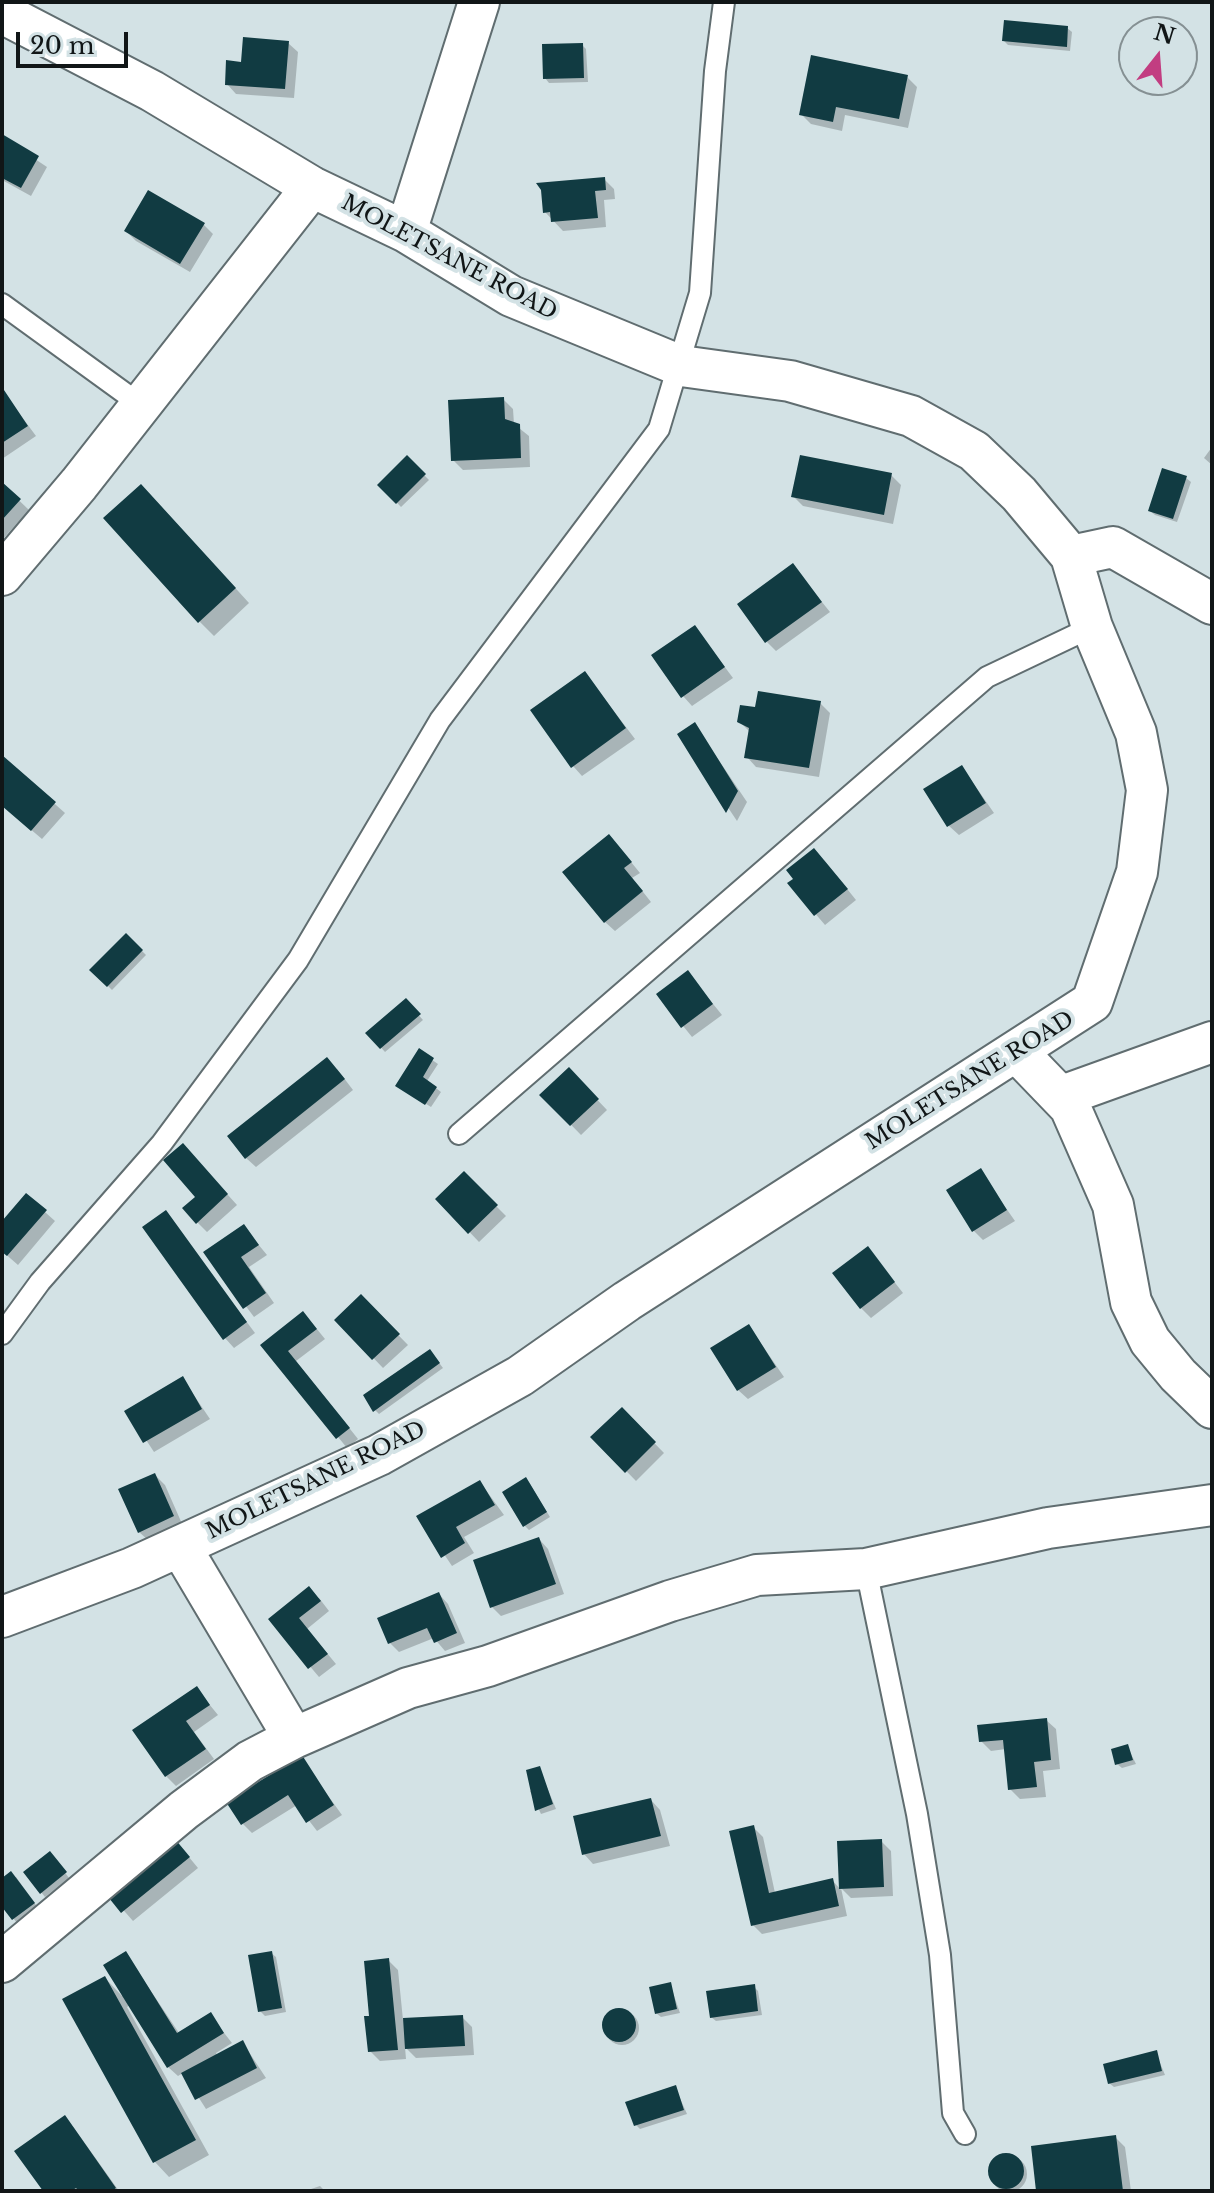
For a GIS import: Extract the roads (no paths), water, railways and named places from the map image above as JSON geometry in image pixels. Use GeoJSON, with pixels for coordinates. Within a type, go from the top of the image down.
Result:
{"type":"FeatureCollection","features":[{"type":"Feature","properties":{"kind":"street"},"geometry":{"type":"LineString","coordinates":[[406,232],[479,2]]}},
{"type":"Feature","properties":{"kind":"street","name":"MOLETSANE ROAD"},"geometry":{"type":"LineString","coordinates":[[2,13],[152,91],[312,187],[406,232],[511,296],[681,366],[790,381],[911,416],[974,451],[1019,494],[1071,556],[1092,627],[1136,733],[1147,790],[1137,872],[1092,1002],[627,1301],[520,1376],[379,1455],[180,1546],[2,1617]]}},
{"type":"Feature","properties":{"kind":"street"},"geometry":{"type":"LineString","coordinates":[[2,575],[141,405],[312,187]]}},
{"type":"Feature","properties":{"kind":"street"},"geometry":{"type":"LineString","coordinates":[[1071,556],[1113,547],[1212,604]]}},
{"type":"Feature","properties":{"kind":"street"},"geometry":{"type":"LineString","coordinates":[[1062,1096],[1212,1042]]}},
{"type":"Feature","properties":{"kind":"street"},"geometry":{"type":"LineString","coordinates":[[1017,1052],[1062,1096],[1113,1205],[1131,1302],[1150,1341],[1178,1375],[1212,1408]]}},
{"type":"Feature","properties":{"kind":"street"},"geometry":{"type":"LineString","coordinates":[[2,1962],[184,1810],[250,1761],[294,1738],[408,1688],[488,1666],[670,1601],[757,1575],[866,1569],[1048,1528],[1212,1505]]}},
{"type":"Feature","properties":{"kind":"street"},"geometry":{"type":"LineString","coordinates":[[180,1546],[294,1738]]}},
{"type":"Feature","properties":{"kind":"lane"},"geometry":{"type":"LineString","coordinates":[[2,1334],[40,1282],[162,1143],[298,960],[440,720],[659,429],[681,366],[700,293],[715,71],[724,2]]}},
{"type":"Feature","properties":{"kind":"lane"},"geometry":{"type":"LineString","coordinates":[[2,304],[141,405]]}},
{"type":"Feature","properties":{"kind":"lane"},"geometry":{"type":"LineString","coordinates":[[459,1134],[987,677],[1092,627]]}},
{"type":"Feature","properties":{"kind":"lane"},"geometry":{"type":"LineString","coordinates":[[866,1569],[917,1814],[940,1955],[953,2113],[965,2134]]}}]}
